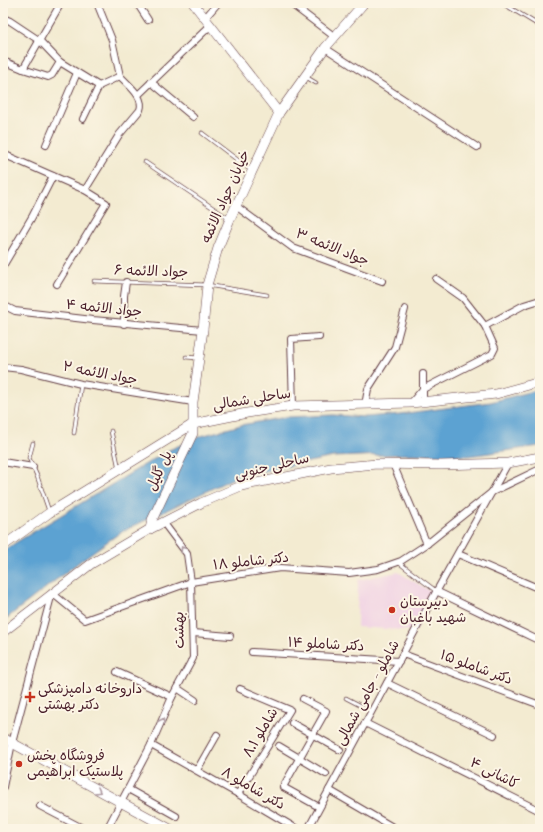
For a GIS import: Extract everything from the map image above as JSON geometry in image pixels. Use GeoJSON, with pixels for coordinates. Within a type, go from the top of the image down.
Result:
{"type":"FeatureCollection","features":[{"type":"Feature","properties":{"kind":"street"},"geometry":{"type":"LineString","coordinates":[[24,69],[62,3]]}},
{"type":"Feature","properties":{"kind":"street"},"geometry":{"type":"LineString","coordinates":[[85,190],[119,135],[140,110],[141,106],[138,95],[120,76],[112,40],[97,3]]}},
{"type":"Feature","properties":{"kind":"street"},"geometry":{"type":"LineString","coordinates":[[138,3],[148,20]]}},
{"type":"Feature","properties":{"kind":"street"},"geometry":{"type":"LineString","coordinates":[[193,3],[279,113]]}},
{"type":"Feature","properties":{"kind":"street"},"geometry":{"type":"LineString","coordinates":[[138,95],[208,21],[218,3]]}},
{"type":"Feature","properties":{"kind":"street"},"geometry":{"type":"LineString","coordinates":[[290,3],[335,37]]}},
{"type":"Feature","properties":{"kind":"street","name":"خیابان جواد الائمه"},"geometry":{"type":"LineString","coordinates":[[193,428],[193,402],[203,330],[207,285],[218,248],[279,113],[306,77],[325,48],[362,4]]}},
{"type":"Feature","properties":{"kind":"street"},"geometry":{"type":"LineString","coordinates":[[3,18],[40,41],[60,62],[99,86]]}},
{"type":"Feature","properties":{"kind":"street"},"geometry":{"type":"LineString","coordinates":[[325,48],[477,147]]}},
{"type":"Feature","properties":{"kind":"street"},"geometry":{"type":"LineString","coordinates":[[3,62],[48,77],[52,75],[60,62]]}},
{"type":"Feature","properties":{"kind":"street"},"geometry":{"type":"LineString","coordinates":[[46,146],[77,73]]}},
{"type":"Feature","properties":{"kind":"street"},"geometry":{"type":"LineString","coordinates":[[83,119],[99,86],[120,76]]}},
{"type":"Feature","properties":{"kind":"street"},"geometry":{"type":"LineString","coordinates":[[151,82],[193,117]]}},
{"type":"Feature","properties":{"kind":"street"},"geometry":{"type":"LineString","coordinates":[[3,154],[85,190],[106,203],[57,284]]}},
{"type":"Feature","properties":{"kind":"street"},"geometry":{"type":"LineString","coordinates":[[3,266],[32,217],[53,176]]}},
{"type":"Feature","properties":{"kind":"street","name":"جواد الائمه ۳"},"geometry":{"type":"LineString","coordinates":[[236,206],[292,248],[382,281]]}},
{"type":"Feature","properties":{"kind":"street"},"geometry":{"type":"LineString","coordinates":[[411,403],[423,389],[492,354],[495,348],[485,326],[463,298],[436,279]]}},
{"type":"Feature","properties":{"kind":"street"},"geometry":{"type":"LineString","coordinates":[[124,324],[124,296],[126,282]]}},
{"type":"Feature","properties":{"kind":"street"},"geometry":{"type":"LineString","coordinates":[[485,326],[524,305],[540,300]]}},
{"type":"Feature","properties":{"kind":"street","name":"جواد الائمه ۴"},"geometry":{"type":"LineString","coordinates":[[3,305],[15,311],[124,324],[203,330]]}},
{"type":"Feature","properties":{"kind":"street"},"geometry":{"type":"LineString","coordinates":[[365,405],[368,389],[395,347],[405,309]]}},
{"type":"Feature","properties":{"kind":"street"},"geometry":{"type":"LineString","coordinates":[[293,406],[291,339],[319,337]]}},
{"type":"Feature","properties":{"kind":"street","name":"جواد الائمه ۲"},"geometry":{"type":"LineString","coordinates":[[3,367],[21,369],[81,384],[193,402]]}},
{"type":"Feature","properties":{"kind":"street"},"geometry":{"type":"LineString","coordinates":[[423,374],[423,402]]}},
{"type":"Feature","properties":{"kind":"street","name":"ساحلی شمالی"},"geometry":{"type":"LineString","coordinates":[[3,546],[49,513],[193,428],[247,413],[293,406],[365,405],[423,402],[496,394],[540,382]]}},
{"type":"Feature","properties":{"kind":"street","name":"پل گلیل"},"geometry":{"type":"LineString","coordinates":[[151,525],[193,428]]}},
{"type":"Feature","properties":{"kind":"street","name":"ساحلی جنوبی"},"geometry":{"type":"LineString","coordinates":[[3,632],[91,564],[151,525],[163,522],[201,503],[242,486],[331,468],[393,464],[508,463],[540,457]]}},
{"type":"Feature","properties":{"kind":"street"},"geometry":{"type":"LineString","coordinates":[[3,462],[33,467]]}},
{"type":"Feature","properties":{"kind":"street","name":"شاملو - جامی شمالی"},"geometry":{"type":"LineString","coordinates":[[308,829],[436,591],[508,463]]}},
{"type":"Feature","properties":{"kind":"street"},"geometry":{"type":"LineString","coordinates":[[393,464],[427,544]]}},
{"type":"Feature","properties":{"kind":"street"},"geometry":{"type":"LineString","coordinates":[[492,492],[540,469]]}},
{"type":"Feature","properties":{"kind":"street","name":"دکتر شاملو ۱۸"},"geometry":{"type":"LineString","coordinates":[[52,593],[85,620],[191,582],[280,568],[349,573],[378,569],[398,562],[427,544],[492,492]]}},
{"type":"Feature","properties":{"kind":"street","name":"بهشت"},"geometry":{"type":"LineString","coordinates":[[151,745],[172,697],[193,658],[191,582],[187,554],[163,522]]}},
{"type":"Feature","properties":{"kind":"street"},"geometry":{"type":"LineString","coordinates":[[458,554],[540,589]]}},
{"type":"Feature","properties":{"kind":"street"},"geometry":{"type":"LineString","coordinates":[[436,591],[540,641]]}},
{"type":"Feature","properties":{"kind":"street"},"geometry":{"type":"LineString","coordinates":[[3,787],[12,743],[52,593]]}},
{"type":"Feature","properties":{"kind":"street"},"geometry":{"type":"LineString","coordinates":[[193,633],[230,636]]}},
{"type":"Feature","properties":{"kind":"street","name":"دکتر شاملو ۱۴"},"geometry":{"type":"LineString","coordinates":[[252,652],[399,661]]}},
{"type":"Feature","properties":{"kind":"street","name":"دکتر شاملو ۱۵"},"geometry":{"type":"LineString","coordinates":[[403,654],[540,704]]}},
{"type":"Feature","properties":{"kind":"street"},"geometry":{"type":"LineString","coordinates":[[117,672],[172,697]]}},
{"type":"Feature","properties":{"kind":"street"},"geometry":{"type":"LineString","coordinates":[[387,683],[494,736]]}},
{"type":"Feature","properties":{"kind":"street"},"geometry":{"type":"LineString","coordinates":[[177,688],[196,700]]}},
{"type":"Feature","properties":{"kind":"street","name":"شاملو ۸.۱"},"geometry":{"type":"LineString","coordinates":[[238,794],[290,710],[240,689]]}},
{"type":"Feature","properties":{"kind":"street"},"geometry":{"type":"LineString","coordinates":[[303,699],[326,711],[283,787],[319,807]]}},
{"type":"Feature","properties":{"kind":"street"},"geometry":{"type":"LineString","coordinates":[[292,723],[340,750]]}},
{"type":"Feature","properties":{"kind":"street","name":"کاشانی ۴"},"geometry":{"type":"LineString","coordinates":[[365,723],[540,811]]}},
{"type":"Feature","properties":{"kind":"street"},"geometry":{"type":"LineString","coordinates":[[197,770],[217,735]]}},
{"type":"Feature","properties":{"kind":"street"},"geometry":{"type":"LineString","coordinates":[[3,738],[170,829]]}},
{"type":"Feature","properties":{"kind":"street"},"geometry":{"type":"LineString","coordinates":[[107,829],[151,745]]}},
{"type":"Feature","properties":{"kind":"street","name":"دکتر شاملو ۸"},"geometry":{"type":"LineString","coordinates":[[151,745],[197,770],[297,829]]}},
{"type":"Feature","properties":{"kind":"street"},"geometry":{"type":"LineString","coordinates":[[279,746],[326,774]]}},
{"type":"Feature","properties":{"kind":"street"},"geometry":{"type":"LineString","coordinates":[[128,789],[176,816]]}},
{"type":"Feature","properties":{"kind":"street"},"geometry":{"type":"LineString","coordinates":[[328,790],[396,829]]}},
{"type":"Feature","properties":{"kind":"street"},"geometry":{"type":"LineString","coordinates":[[40,806],[84,829]]}},
{"type":"Feature","properties":{"kind":"lane"},"geometry":{"type":"LineString","coordinates":[[502,3],[540,26]]}},
{"type":"Feature","properties":{"kind":"lane"},"geometry":{"type":"LineString","coordinates":[[306,77],[316,83]]}},
{"type":"Feature","properties":{"kind":"lane"},"geometry":{"type":"LineString","coordinates":[[202,133],[252,171]]}},
{"type":"Feature","properties":{"kind":"lane"},"geometry":{"type":"LineString","coordinates":[[145,162],[230,219]]}},
{"type":"Feature","properties":{"kind":"lane","name":"جواد الائمه ۶"},"geometry":{"type":"LineString","coordinates":[[94,281],[207,285],[267,295]]}},
{"type":"Feature","properties":{"kind":"lane"},"geometry":{"type":"LineString","coordinates":[[186,357],[199,358]]}},
{"type":"Feature","properties":{"kind":"lane"},"geometry":{"type":"LineString","coordinates":[[74,433],[81,384]]}},
{"type":"Feature","properties":{"kind":"lane"},"geometry":{"type":"LineString","coordinates":[[111,431],[119,471]]}},
{"type":"Feature","properties":{"kind":"lane"},"geometry":{"type":"LineString","coordinates":[[33,443],[29,458],[49,513]]}},
{"type":"Feature","properties":{"kind":"lane"},"geometry":{"type":"LineString","coordinates":[[398,562],[436,591]]}},
{"type":"Feature","properties":{"kind":"lane"},"geometry":{"type":"LineString","coordinates":[[346,698],[372,711]]}},
{"type":"Feature","properties":{"kind":"shaded area","name":"دبیرستان شهید باغبان"},"geometry":{"type":"Polygon","coordinates":[[[398,572],[435,594],[416,631],[357,627],[358,580],[398,572]]]}},
{"type":"Feature","properties":{"kind":"water"},"geometry":{"type":"Polygon","coordinates":[[[540,389],[540,446],[468,456],[411,454],[333,457],[236,477],[121,532],[83,559],[3,621],[3,552],[15,543],[169,450],[201,436],[241,425],[287,417],[333,415],[366,417],[400,414],[491,402],[540,389]]]}},
{"type":"Feature","properties":{"kind":"place","name":"دبیرستان شهید باغبان"},"geometry":{"type":"Point","coordinates":[392,610]}},
{"type":"Feature","properties":{"kind":"place","name":"داروخانه دامپزشکی دکتر بهشتی"},"geometry":{"type":"Point","coordinates":[30,697]}},
{"type":"Feature","properties":{"kind":"place","name":"فروشگاه پخش پلاستیک ابراهیمی"},"geometry":{"type":"Point","coordinates":[19,764]}}]}
